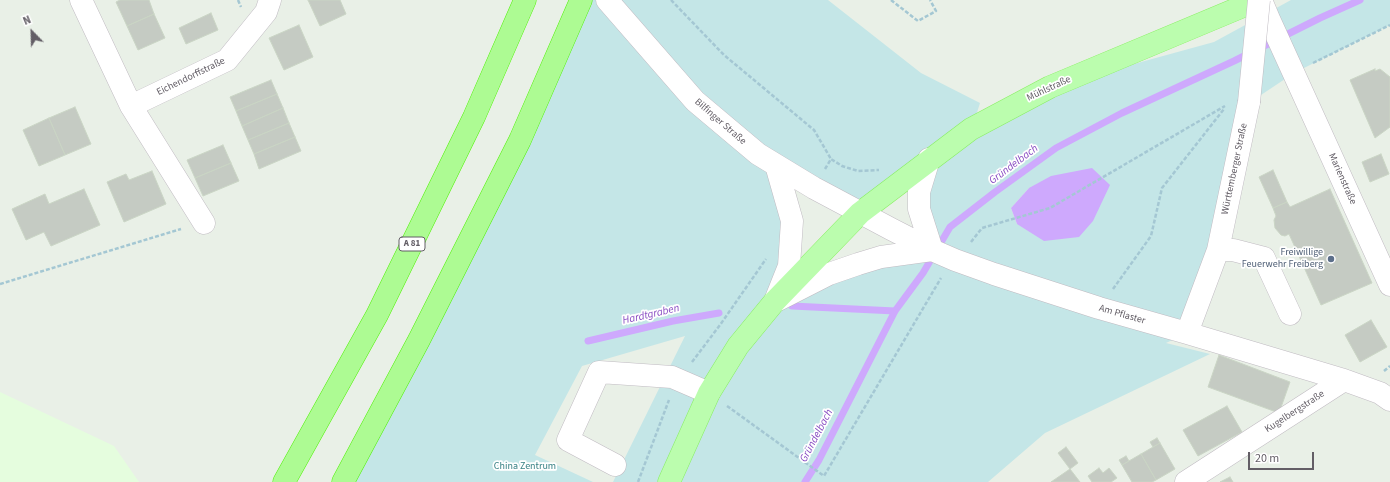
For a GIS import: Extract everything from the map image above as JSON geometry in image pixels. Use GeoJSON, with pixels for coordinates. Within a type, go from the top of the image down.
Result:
{"type":"FeatureCollection","features":[{"type":"Feature","properties":{"kind":"highway","name":"A 81"},"geometry":{"type":"LineString","coordinates":[[284,482],[377,316],[474,117],[525,0]]}},
{"type":"Feature","properties":{"kind":"highway"},"geometry":{"type":"LineString","coordinates":[[343,482],[419,340],[520,140],[581,0]]}},
{"type":"Feature","properties":{"kind":"main road","name":"Mühlstraße"},"geometry":{"type":"LineString","coordinates":[[669,482],[709,393],[738,346],[775,301],[860,213],[972,129],[1050,87],[1262,5]]}},
{"type":"Feature","properties":{"kind":"street"},"geometry":{"type":"LineString","coordinates":[[81,0],[131,106],[204,222]]}},
{"type":"Feature","properties":{"kind":"street","name":"Eichendorffstraße"},"geometry":{"type":"LineString","coordinates":[[131,106],[227,60],[266,12],[270,0]]}},
{"type":"Feature","properties":{"kind":"street","name":"Bilfinger Straße"},"geometry":{"type":"LineString","coordinates":[[607,0],[695,101],[758,154],[776,166],[860,213]]}},
{"type":"Feature","properties":{"kind":"street","name":"Marienstraße"},"geometry":{"type":"LineString","coordinates":[[1262,5],[1390,285]]}},
{"type":"Feature","properties":{"kind":"street","name":"Württemberger Straße"},"geometry":{"type":"LineString","coordinates":[[1187,333],[1218,250],[1249,102],[1262,5]]}},
{"type":"Feature","properties":{"kind":"street"},"geometry":{"type":"LineString","coordinates":[[775,301],[829,274],[858,264],[880,257],[932,250],[919,209],[919,192],[929,160]]}},
{"type":"Feature","properties":{"kind":"street"},"geometry":{"type":"LineString","coordinates":[[775,301],[789,266],[792,222],[776,166]]}},
{"type":"Feature","properties":{"kind":"street","name":"Am Pflaster"},"geometry":{"type":"LineString","coordinates":[[860,213],[932,250],[955,260],[1099,308],[1344,380],[1380,393],[1390,400]]}},
{"type":"Feature","properties":{"kind":"street"},"geometry":{"type":"LineString","coordinates":[[1218,250],[1234,250],[1264,258],[1290,314]]}},
{"type":"Feature","properties":{"kind":"street"},"geometry":{"type":"LineString","coordinates":[[615,465],[568,440],[599,372],[672,377],[709,393]]}},
{"type":"Feature","properties":{"kind":"street","name":"Kugelbergstraße"},"geometry":{"type":"LineString","coordinates":[[1186,482],[1344,380]]}},
{"type":"Feature","properties":{"kind":"path"},"geometry":{"type":"LineString","coordinates":[[671,0],[724,55],[814,130],[831,160]]}},
{"type":"Feature","properties":{"kind":"path"},"geometry":{"type":"LineString","coordinates":[[891,0],[918,21],[936,12],[930,0]]}},
{"type":"Feature","properties":{"kind":"path"},"geometry":{"type":"LineString","coordinates":[[0,284],[204,222]]}},
{"type":"Feature","properties":{"kind":"path"},"geometry":{"type":"LineString","coordinates":[[744,417],[824,476]]}},
{"type":"Feature","properties":{"kind":"shaded area"},"geometry":{"type":"Polygon","coordinates":[[[1092,168],[1110,185],[1093,221],[1079,237],[1044,241],[1017,224],[1011,208],[1029,188],[1051,176],[1092,168]]]}},
{"type":"Feature","properties":{"kind":"shaded area"},"geometry":{"type":"Polygon","coordinates":[[[0,392],[114,446],[139,482],[0,482],[0,392]]]}},
{"type":"Feature","properties":{"kind":"green space","name":"China Zentrum"},"geometry":{"type":"Polygon","coordinates":[[[581,0],[828,0],[921,73],[980,103],[972,128],[1050,87],[1214,42],[1291,0],[1390,0],[1390,25],[1294,73],[1249,103],[1187,333],[1166,343],[1210,354],[1045,433],[988,482],[613,482],[685,336],[582,366],[535,455],[593,482],[337,482],[581,0]],[[929,160],[860,213],[776,166],[792,221],[775,300],[931,250],[919,209],[929,160]],[[1029,188],[1011,208],[1017,224],[1029,188]]]}},
{"type":"Feature","properties":{"kind":"building"},"geometry":{"type":"Polygon","coordinates":[[[120,0],[149,0],[154,14],[127,26],[116,2],[120,0]]]}},
{"type":"Feature","properties":{"kind":"building"},"geometry":{"type":"Polygon","coordinates":[[[308,0],[340,0],[346,14],[320,26],[308,0]]]}},
{"type":"Feature","properties":{"kind":"building"},"geometry":{"type":"Polygon","coordinates":[[[211,13],[218,30],[186,44],[179,28],[211,13]]]}},
{"type":"Feature","properties":{"kind":"building"},"geometry":{"type":"Polygon","coordinates":[[[154,14],[165,38],[138,50],[127,26],[154,14]]]}},
{"type":"Feature","properties":{"kind":"building"},"geometry":{"type":"Polygon","coordinates":[[[299,25],[313,57],[284,70],[269,38],[299,25]]]}},
{"type":"Feature","properties":{"kind":"building"},"geometry":{"type":"Polygon","coordinates":[[[1375,69],[1375,71],[1380,69],[1390,77],[1390,127],[1375,138],[1350,80],[1375,69]]]}},
{"type":"Feature","properties":{"kind":"building"},"geometry":{"type":"Polygon","coordinates":[[[271,80],[277,94],[236,111],[230,97],[271,80]]]}},
{"type":"Feature","properties":{"kind":"building"},"geometry":{"type":"Polygon","coordinates":[[[277,94],[283,108],[242,126],[236,111],[277,94]]]}},
{"type":"Feature","properties":{"kind":"building"},"geometry":{"type":"Polygon","coordinates":[[[75,107],[91,144],[65,155],[49,118],[75,107]]]}},
{"type":"Feature","properties":{"kind":"building"},"geometry":{"type":"Polygon","coordinates":[[[283,108],[289,123],[248,140],[242,126],[283,108]]]}},
{"type":"Feature","properties":{"kind":"building"},"geometry":{"type":"Polygon","coordinates":[[[49,118],[65,155],[39,166],[23,130],[49,118]]]}},
{"type":"Feature","properties":{"kind":"building"},"geometry":{"type":"Polygon","coordinates":[[[289,123],[295,137],[254,154],[248,140],[289,123]]]}},
{"type":"Feature","properties":{"kind":"building"},"geometry":{"type":"Polygon","coordinates":[[[295,137],[301,151],[259,169],[254,154],[295,137]]]}},
{"type":"Feature","properties":{"kind":"building"},"geometry":{"type":"Polygon","coordinates":[[[223,145],[231,163],[195,178],[187,160],[223,145]]]}},
{"type":"Feature","properties":{"kind":"building"},"geometry":{"type":"Polygon","coordinates":[[[1381,154],[1389,174],[1370,182],[1362,162],[1381,154]]]}},
{"type":"Feature","properties":{"kind":"building"},"geometry":{"type":"Polygon","coordinates":[[[231,163],[239,181],[203,196],[195,178],[231,163]]]}},
{"type":"Feature","properties":{"kind":"building"},"geometry":{"type":"Polygon","coordinates":[[[1273,170],[1287,202],[1273,208],[1259,177],[1273,170]]]}},
{"type":"Feature","properties":{"kind":"building"},"geometry":{"type":"Polygon","coordinates":[[[152,171],[166,204],[124,222],[107,182],[126,174],[129,180],[152,171]]]}},
{"type":"Feature","properties":{"kind":"building"},"geometry":{"type":"Polygon","coordinates":[[[84,189],[100,225],[51,246],[44,232],[26,240],[12,209],[45,194],[49,204],[84,189]]]}},
{"type":"Feature","properties":{"kind":"building","name":"Freiwillige Feuerwehr Freiberg"},"geometry":{"type":"Polygon","coordinates":[[[1330,189],[1372,283],[1321,305],[1289,234],[1285,236],[1281,235],[1275,228],[1274,220],[1276,216],[1273,208],[1287,202],[1290,207],[1330,189]]]}},
{"type":"Feature","properties":{"kind":"building"},"geometry":{"type":"Polygon","coordinates":[[[1371,320],[1387,347],[1360,362],[1345,335],[1371,320]]]}},
{"type":"Feature","properties":{"kind":"building"},"geometry":{"type":"Polygon","coordinates":[[[1219,355],[1290,382],[1279,413],[1208,387],[1219,355]]]}},
{"type":"Feature","properties":{"kind":"building"},"geometry":{"type":"Polygon","coordinates":[[[1227,406],[1242,432],[1198,456],[1183,430],[1227,406]]]}},
{"type":"Feature","properties":{"kind":"building"},"geometry":{"type":"Polygon","coordinates":[[[1157,438],[1160,443],[1153,447],[1150,442],[1157,438]]]}},
{"type":"Feature","properties":{"kind":"building"},"geometry":{"type":"Polygon","coordinates":[[[1160,443],[1175,469],[1156,480],[1141,454],[1160,443]]]}},
{"type":"Feature","properties":{"kind":"building"},"geometry":{"type":"Polygon","coordinates":[[[1066,447],[1078,463],[1070,469],[1058,453],[1066,447]]]}},
{"type":"Feature","properties":{"kind":"building"},"geometry":{"type":"Polygon","coordinates":[[[1141,454],[1156,480],[1152,482],[1132,482],[1122,465],[1141,454]]]}},
{"type":"Feature","properties":{"kind":"building"},"geometry":{"type":"Polygon","coordinates":[[[1126,456],[1129,461],[1122,465],[1119,460],[1126,456]]]}},
{"type":"Feature","properties":{"kind":"building"},"geometry":{"type":"Polygon","coordinates":[[[1099,468],[1103,473],[1109,468],[1117,478],[1111,482],[1092,482],[1088,476],[1099,468]]]}},
{"type":"Feature","properties":{"kind":"building"},"geometry":{"type":"Polygon","coordinates":[[[1070,469],[1080,482],[1051,482],[1070,469]]]}},
{"type":"Feature","properties":{"kind":"building"},"geometry":{"type":"Polygon","coordinates":[[[1230,477],[1233,482],[1220,482],[1230,477]]]}},
{"type":"Feature","properties":{"kind":"waterway","name":"Gründelbach"},"geometry":{"type":"LineString","coordinates":[[805,482],[819,460],[895,311],[923,273],[950,227],[1056,148],[1122,113],[1360,0]]}},
{"type":"Feature","properties":{"kind":"waterway","name":"Hardtgraben"},"geometry":{"type":"LineString","coordinates":[[792,306],[895,311]]}},
{"type":"Feature","properties":{"kind":"waterway","name":"Hardtgraben"},"geometry":{"type":"LineString","coordinates":[[588,341],[673,321],[719,313]]}},
{"type":"Feature","properties":{"kind":"place","name":"Freiwillige Feuerwehr Freiberg"},"geometry":{"type":"Point","coordinates":[1331,259]}}]}
